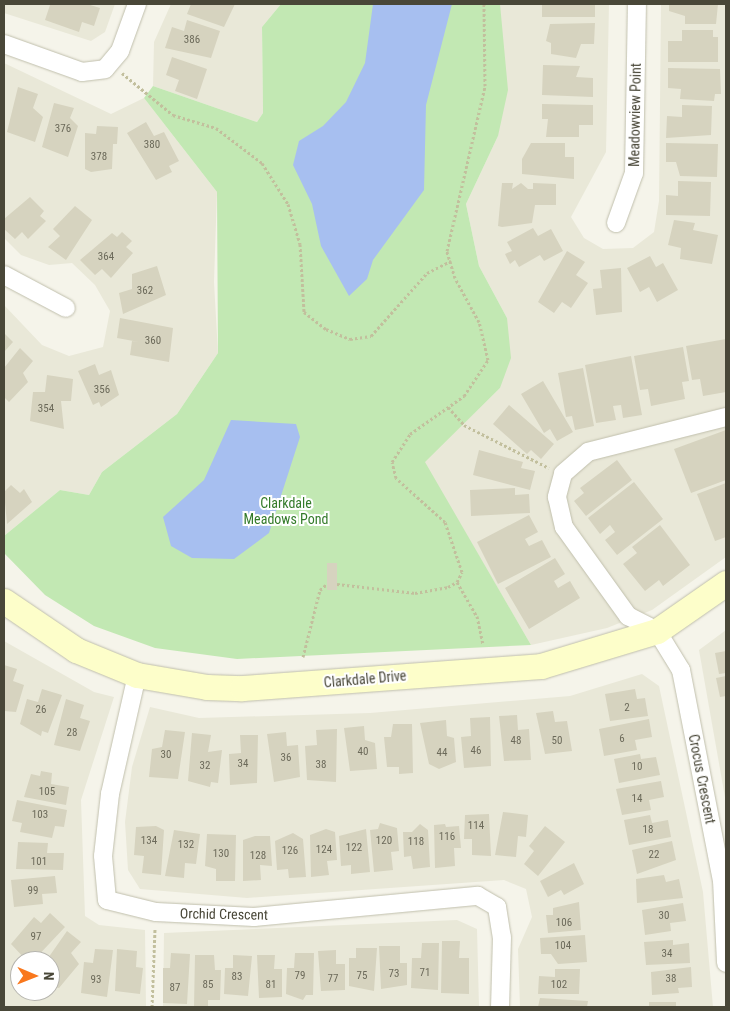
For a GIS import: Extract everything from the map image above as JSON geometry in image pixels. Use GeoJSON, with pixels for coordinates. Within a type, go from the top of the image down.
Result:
{"type":"FeatureCollection","features":[{"type":"Feature","properties":{"kind":"street"},"geometry":{"type":"LineString","coordinates":[[4,44],[82,72],[105,69],[120,51],[137,4]]}},
{"type":"Feature","properties":{"kind":"street","name":"Meadowview Point"},"geometry":{"type":"LineString","coordinates":[[616,222],[634,173],[637,4]]}},
{"type":"Feature","properties":{"kind":"street"},"geometry":{"type":"LineString","coordinates":[[4,275],[66,308]]}},
{"type":"Feature","properties":{"kind":"street"},"geometry":{"type":"LineString","coordinates":[[658,631],[628,616],[564,527],[557,497],[563,474],[588,452],[726,417]]}},
{"type":"Feature","properties":{"kind":"street","name":"Clarkdale Drive"},"geometry":{"type":"LineString","coordinates":[[4,601],[76,650],[137,675],[207,687],[242,688],[541,666],[658,631],[726,583]]}},
{"type":"Feature","properties":{"kind":"street","name":"Crocus Crescent"},"geometry":{"type":"LineString","coordinates":[[658,631],[681,670],[724,880],[726,962]]}},
{"type":"Feature","properties":{"kind":"street","name":"Orchid Crescent"},"geometry":{"type":"LineString","coordinates":[[137,675],[110,794],[103,856],[107,900],[156,912],[254,916],[478,896],[496,907],[498,914],[502,937],[500,1007]]}},
{"type":"Feature","properties":{"kind":"path"},"geometry":{"type":"LineString","coordinates":[[483,644],[477,616],[458,582],[462,562],[445,522],[396,478],[392,462],[410,434],[448,407],[478,380],[488,360],[479,322],[455,278],[447,237],[485,86],[484,4]]}},
{"type":"Feature","properties":{"kind":"path"},"geometry":{"type":"LineString","coordinates":[[110,63],[173,115],[216,128],[262,162],[288,204],[300,244],[304,312],[326,329],[340,336],[370,336],[427,273],[452,261]]}},
{"type":"Feature","properties":{"kind":"path"},"geometry":{"type":"LineString","coordinates":[[448,407],[464,425],[563,474]]}},
{"type":"Feature","properties":{"kind":"path"},"geometry":{"type":"LineString","coordinates":[[337,584],[415,593],[458,582]]}},
{"type":"Feature","properties":{"kind":"path"},"geometry":{"type":"LineString","coordinates":[[303,657],[320,590],[326,584]]}},
{"type":"Feature","properties":{"kind":"path"},"geometry":{"type":"LineString","coordinates":[[152,1007],[155,926]]}},
{"type":"Feature","properties":{"kind":"shaded area"},"geometry":{"type":"Polygon","coordinates":[[[4,4],[115,4],[105,32],[91,41],[4,13],[4,4]]]}},
{"type":"Feature","properties":{"kind":"shaded area"},"geometry":{"type":"Polygon","coordinates":[[[171,4],[281,4],[262,27],[263,113],[257,122],[153,86],[154,42],[171,4]]]}},
{"type":"Feature","properties":{"kind":"shaded area"},"geometry":{"type":"Polygon","coordinates":[[[500,4],[609,4],[606,152],[571,217],[584,238],[603,249],[633,248],[654,232],[659,201],[661,4],[726,4],[726,557],[652,610],[607,628],[531,645],[424,462],[500,388],[507,318],[479,266],[466,204],[498,136],[500,4]]]}},
{"type":"Feature","properties":{"kind":"shaded area"},"geometry":{"type":"Polygon","coordinates":[[[4,63],[111,114],[144,98],[217,192],[214,282],[218,353],[177,414],[102,472],[89,495],[60,490],[4,536],[4,305],[42,345],[69,356],[103,347],[110,311],[95,285],[72,263],[49,265],[21,255],[4,238],[4,63]]]}},
{"type":"Feature","properties":{"kind":"shaded area"},"geometry":{"type":"Polygon","coordinates":[[[726,630],[726,803],[699,650],[726,630]]]}},
{"type":"Feature","properties":{"kind":"shaded area"},"geometry":{"type":"Polygon","coordinates":[[[4,641],[94,692],[114,697],[81,800],[85,916],[99,925],[145,930],[146,1007],[4,1007],[4,641]]]}},
{"type":"Feature","properties":{"kind":"shaded area"},"geometry":{"type":"Polygon","coordinates":[[[642,674],[659,686],[703,892],[713,1007],[520,1007],[518,949],[532,917],[526,889],[504,880],[247,898],[140,889],[128,870],[125,822],[132,767],[150,707],[199,718],[370,713],[570,696],[642,674]]]}},
{"type":"Feature","properties":{"kind":"shaded area"},"geometry":{"type":"Polygon","coordinates":[[[457,920],[477,929],[479,1007],[163,1007],[164,933],[457,920]]]}},
{"type":"Feature","properties":{"kind":"green space","name":"Clarkdale Meadows Pond"},"geometry":{"type":"Polygon","coordinates":[[[281,4],[500,4],[508,90],[498,136],[466,204],[479,266],[507,318],[511,358],[500,388],[425,462],[531,645],[237,659],[155,648],[94,626],[45,595],[4,553],[4,536],[60,490],[89,495],[102,472],[177,414],[218,353],[217,192],[144,98],[153,86],[257,122],[263,113],[262,27],[281,4]]]}},
{"type":"Feature","properties":{"kind":"water"},"geometry":{"type":"Polygon","coordinates":[[[373,4],[452,4],[426,105],[424,190],[373,260],[367,279],[349,296],[321,246],[312,204],[293,165],[299,141],[323,126],[346,102],[365,63],[373,4]]]}},
{"type":"Feature","properties":{"kind":"water"},"geometry":{"type":"Polygon","coordinates":[[[231,420],[296,424],[300,437],[269,533],[234,559],[192,558],[171,546],[163,517],[204,480],[231,420]]]}},
{"type":"Feature","properties":{"kind":"building"},"geometry":{"type":"Polygon","coordinates":[[[87,4],[100,8],[94,26],[82,22],[79,32],[45,20],[50,5],[87,4]]]}},
{"type":"Feature","properties":{"kind":"building"},"geometry":{"type":"Polygon","coordinates":[[[191,4],[235,4],[224,27],[187,14],[191,4]]]}},
{"type":"Feature","properties":{"kind":"building"},"geometry":{"type":"Polygon","coordinates":[[[542,4],[595,4],[595,17],[542,17],[542,4]]]}},
{"type":"Feature","properties":{"kind":"building"},"geometry":{"type":"Polygon","coordinates":[[[669,4],[718,4],[716,24],[685,24],[685,16],[669,11],[669,4]]]}},
{"type":"Feature","properties":{"kind":"building"},"geometry":{"type":"Polygon","coordinates":[[[187,20],[220,31],[211,58],[165,48],[172,27],[184,31],[187,20]]]}},
{"type":"Feature","properties":{"kind":"building"},"geometry":{"type":"Polygon","coordinates":[[[595,23],[594,44],[581,44],[576,58],[551,54],[551,43],[546,41],[550,24],[595,23]]]}},
{"type":"Feature","properties":{"kind":"building"},"geometry":{"type":"Polygon","coordinates":[[[682,30],[713,30],[713,37],[718,37],[718,62],[668,62],[668,41],[682,41],[682,30]]]}},
{"type":"Feature","properties":{"kind":"building"},"geometry":{"type":"Polygon","coordinates":[[[172,57],[207,69],[197,99],[175,91],[179,80],[166,75],[172,57]]]}},
{"type":"Feature","properties":{"kind":"building"},"geometry":{"type":"Polygon","coordinates":[[[543,65],[580,66],[576,77],[593,78],[593,97],[542,95],[543,65]]]}},
{"type":"Feature","properties":{"kind":"building"},"geometry":{"type":"Polygon","coordinates":[[[668,68],[720,69],[721,94],[715,94],[714,101],[680,99],[681,89],[668,88],[668,68]]]}},
{"type":"Feature","properties":{"kind":"building"},"geometry":{"type":"Polygon","coordinates":[[[18,87],[38,94],[33,108],[43,117],[35,142],[7,132],[18,87]]]}},
{"type":"Feature","properties":{"kind":"building"},"geometry":{"type":"Polygon","coordinates":[[[54,103],[74,108],[70,118],[78,126],[68,157],[42,147],[54,103]]]}},
{"type":"Feature","properties":{"kind":"building"},"geometry":{"type":"Polygon","coordinates":[[[542,104],[593,105],[593,125],[579,125],[579,137],[546,137],[548,119],[542,119],[542,104]]]}},
{"type":"Feature","properties":{"kind":"building"},"geometry":{"type":"Polygon","coordinates":[[[682,105],[712,106],[711,135],[666,138],[667,116],[682,117],[682,105]]]}},
{"type":"Feature","properties":{"kind":"building"},"geometry":{"type":"Polygon","coordinates":[[[146,122],[154,136],[164,132],[179,161],[169,166],[172,172],[156,180],[127,133],[146,122]]]}},
{"type":"Feature","properties":{"kind":"building"},"geometry":{"type":"Polygon","coordinates":[[[97,126],[118,127],[117,144],[113,144],[112,169],[91,172],[85,169],[85,133],[96,134],[97,126]]]}},
{"type":"Feature","properties":{"kind":"building"},"geometry":{"type":"Polygon","coordinates":[[[531,143],[565,143],[565,157],[574,157],[574,179],[522,174],[522,159],[531,143]]]}},
{"type":"Feature","properties":{"kind":"building"},"geometry":{"type":"Polygon","coordinates":[[[666,143],[718,144],[717,177],[680,176],[676,162],[666,162],[666,143]]]}},
{"type":"Feature","properties":{"kind":"building"},"geometry":{"type":"Polygon","coordinates":[[[678,181],[711,182],[710,216],[666,215],[666,195],[678,196],[678,181]]]}},
{"type":"Feature","properties":{"kind":"building"},"geometry":{"type":"Polygon","coordinates":[[[502,183],[513,183],[512,189],[521,183],[528,189],[533,189],[533,183],[556,184],[556,205],[535,205],[532,223],[498,226],[502,183]]]}},
{"type":"Feature","properties":{"kind":"building"},"geometry":{"type":"Polygon","coordinates":[[[30,197],[44,211],[40,216],[46,221],[28,239],[22,232],[15,239],[4,229],[4,219],[30,197]]]}},
{"type":"Feature","properties":{"kind":"building"},"geometry":{"type":"Polygon","coordinates":[[[75,206],[92,220],[66,260],[48,247],[60,236],[53,229],[75,206]]]}},
{"type":"Feature","properties":{"kind":"building"},"geometry":{"type":"Polygon","coordinates":[[[674,220],[695,223],[693,230],[718,235],[712,264],[680,259],[681,248],[668,245],[674,220]]]}},
{"type":"Feature","properties":{"kind":"building"},"geometry":{"type":"Polygon","coordinates":[[[533,228],[538,236],[551,229],[563,251],[544,261],[540,255],[519,267],[515,260],[510,264],[505,254],[512,251],[507,242],[533,228]]]}},
{"type":"Feature","properties":{"kind":"building"},"geometry":{"type":"Polygon","coordinates":[[[122,232],[132,241],[126,247],[133,253],[111,278],[102,269],[95,275],[80,260],[112,233],[117,237],[122,232]]]}},
{"type":"Feature","properties":{"kind":"building"},"geometry":{"type":"Polygon","coordinates":[[[567,251],[585,262],[576,275],[588,283],[571,308],[562,302],[554,313],[538,302],[567,251]]]}},
{"type":"Feature","properties":{"kind":"building"},"geometry":{"type":"Polygon","coordinates":[[[650,256],[656,267],[663,263],[678,290],[657,302],[649,287],[640,292],[627,268],[650,256]]]}},
{"type":"Feature","properties":{"kind":"building"},"geometry":{"type":"Polygon","coordinates":[[[157,266],[166,295],[123,314],[119,293],[132,289],[132,274],[157,266]]]}},
{"type":"Feature","properties":{"kind":"building"},"geometry":{"type":"Polygon","coordinates":[[[621,268],[622,312],[596,315],[593,289],[602,288],[600,270],[621,268]]]}},
{"type":"Feature","properties":{"kind":"building"},"geometry":{"type":"Polygon","coordinates":[[[120,318],[173,328],[169,362],[130,355],[132,341],[139,342],[117,338],[120,318]]]}},
{"type":"Feature","properties":{"kind":"building"},"geometry":{"type":"Polygon","coordinates":[[[4,333],[13,342],[4,352],[4,333]]]}},
{"type":"Feature","properties":{"kind":"building"},"geometry":{"type":"Polygon","coordinates":[[[726,339],[726,392],[703,396],[700,379],[692,380],[686,346],[726,339]]]}},
{"type":"Feature","properties":{"kind":"building"},"geometry":{"type":"Polygon","coordinates":[[[683,347],[689,381],[682,382],[685,399],[651,406],[648,389],[640,390],[634,356],[683,347]]]}},
{"type":"Feature","properties":{"kind":"building"},"geometry":{"type":"Polygon","coordinates":[[[20,348],[33,361],[23,373],[28,382],[9,402],[4,397],[4,368],[20,348]]]}},
{"type":"Feature","properties":{"kind":"building"},"geometry":{"type":"Polygon","coordinates":[[[631,356],[642,415],[623,418],[621,405],[613,406],[616,420],[596,423],[585,365],[631,356]]]}},
{"type":"Feature","properties":{"kind":"building"},"geometry":{"type":"Polygon","coordinates":[[[95,364],[99,375],[111,370],[119,395],[101,407],[99,402],[93,405],[78,371],[95,364]]]}},
{"type":"Feature","properties":{"kind":"building"},"geometry":{"type":"Polygon","coordinates":[[[583,368],[594,426],[575,430],[572,416],[566,417],[558,373],[583,368]]]}},
{"type":"Feature","properties":{"kind":"building"},"geometry":{"type":"Polygon","coordinates":[[[47,375],[73,379],[71,401],[61,401],[64,429],[30,421],[33,392],[45,392],[47,375]]]}},
{"type":"Feature","properties":{"kind":"building"},"geometry":{"type":"Polygon","coordinates":[[[543,381],[573,432],[557,441],[550,429],[544,433],[521,394],[543,381]]]}},
{"type":"Feature","properties":{"kind":"building"},"geometry":{"type":"Polygon","coordinates":[[[509,405],[554,444],[541,459],[531,450],[527,454],[493,424],[509,405]]]}},
{"type":"Feature","properties":{"kind":"building"},"geometry":{"type":"Polygon","coordinates":[[[726,430],[726,480],[691,493],[674,449],[726,430]]]}},
{"type":"Feature","properties":{"kind":"building"},"geometry":{"type":"Polygon","coordinates":[[[479,450],[523,462],[521,468],[535,471],[530,490],[473,475],[479,450]]]}},
{"type":"Feature","properties":{"kind":"building"},"geometry":{"type":"Polygon","coordinates":[[[617,460],[632,480],[586,516],[574,501],[584,493],[580,488],[617,460]]]}},
{"type":"Feature","properties":{"kind":"building"},"geometry":{"type":"Polygon","coordinates":[[[634,482],[663,519],[617,555],[605,540],[615,532],[610,525],[600,534],[588,518],[634,482]]]}},
{"type":"Feature","properties":{"kind":"building"},"geometry":{"type":"Polygon","coordinates":[[[726,483],[726,537],[715,541],[697,494],[726,483]]]}},
{"type":"Feature","properties":{"kind":"building"},"geometry":{"type":"Polygon","coordinates":[[[11,485],[20,493],[24,489],[32,502],[7,524],[4,492],[11,485]]]}},
{"type":"Feature","properties":{"kind":"building"},"geometry":{"type":"Polygon","coordinates":[[[515,488],[515,495],[529,494],[530,513],[471,516],[470,490],[515,488]]]}},
{"type":"Feature","properties":{"kind":"building"},"geometry":{"type":"Polygon","coordinates":[[[529,515],[538,532],[525,539],[529,546],[542,540],[551,557],[498,584],[477,542],[529,515]]]}},
{"type":"Feature","properties":{"kind":"building"},"geometry":{"type":"Polygon","coordinates":[[[660,525],[690,565],[663,586],[659,580],[645,591],[623,564],[637,553],[632,547],[660,525]]]}},
{"type":"Feature","properties":{"kind":"building"},"geometry":{"type":"Polygon","coordinates":[[[555,558],[565,574],[554,581],[558,588],[570,581],[580,598],[529,629],[505,588],[555,558]]]}},
{"type":"Feature","properties":{"kind":"building"},"geometry":{"type":"Polygon","coordinates":[[[327,563],[337,563],[337,590],[327,590],[327,563]]]}},
{"type":"Feature","properties":{"kind":"building"},"geometry":{"type":"Polygon","coordinates":[[[726,651],[726,673],[719,674],[715,653],[726,651]]]}},
{"type":"Feature","properties":{"kind":"building"},"geometry":{"type":"Polygon","coordinates":[[[4,665],[17,669],[13,681],[24,685],[16,712],[4,711],[4,665]]]}},
{"type":"Feature","properties":{"kind":"building"},"geometry":{"type":"Polygon","coordinates":[[[726,676],[726,696],[720,697],[716,678],[726,676]]]}},
{"type":"Feature","properties":{"kind":"building"},"geometry":{"type":"Polygon","coordinates":[[[42,689],[62,695],[48,733],[42,731],[41,736],[20,724],[27,699],[38,702],[42,689]]]}},
{"type":"Feature","properties":{"kind":"building"},"geometry":{"type":"Polygon","coordinates":[[[635,689],[637,699],[645,698],[648,716],[610,721],[605,694],[635,689]]]}},
{"type":"Feature","properties":{"kind":"building"},"geometry":{"type":"Polygon","coordinates":[[[66,699],[84,705],[80,718],[90,721],[80,751],[54,745],[66,699]]]}},
{"type":"Feature","properties":{"kind":"building"},"geometry":{"type":"Polygon","coordinates":[[[553,711],[555,722],[567,721],[572,751],[545,754],[536,713],[553,711]]]}},
{"type":"Feature","properties":{"kind":"building"},"geometry":{"type":"Polygon","coordinates":[[[517,715],[518,730],[529,729],[531,760],[504,761],[499,716],[517,715]]]}},
{"type":"Feature","properties":{"kind":"building"},"geometry":{"type":"Polygon","coordinates":[[[490,717],[491,766],[464,768],[461,737],[471,736],[470,718],[490,717]]]}},
{"type":"Feature","properties":{"kind":"building"},"geometry":{"type":"Polygon","coordinates":[[[649,719],[652,737],[635,740],[637,750],[604,756],[599,729],[649,719]]]}},
{"type":"Feature","properties":{"kind":"building"},"geometry":{"type":"Polygon","coordinates":[[[446,720],[447,736],[454,738],[456,762],[439,769],[429,764],[420,723],[446,720]]]}},
{"type":"Feature","properties":{"kind":"building"},"geometry":{"type":"Polygon","coordinates":[[[393,724],[412,724],[413,773],[399,774],[399,767],[387,767],[384,737],[391,737],[393,724]]]}},
{"type":"Feature","properties":{"kind":"building"},"geometry":{"type":"Polygon","coordinates":[[[364,726],[365,740],[375,743],[377,769],[350,771],[344,728],[364,726]]]}},
{"type":"Feature","properties":{"kind":"building"},"geometry":{"type":"Polygon","coordinates":[[[337,729],[336,782],[307,780],[305,746],[317,745],[316,730],[337,729]]]}},
{"type":"Feature","properties":{"kind":"building"},"geometry":{"type":"Polygon","coordinates":[[[165,730],[185,732],[178,779],[149,777],[152,749],[162,747],[165,730]]]}},
{"type":"Feature","properties":{"kind":"building"},"geometry":{"type":"Polygon","coordinates":[[[286,732],[287,746],[298,745],[300,777],[274,782],[267,734],[286,732]]]}},
{"type":"Feature","properties":{"kind":"building"},"geometry":{"type":"Polygon","coordinates":[[[192,733],[211,735],[208,752],[222,750],[218,783],[211,782],[210,787],[188,781],[192,733]]]}},
{"type":"Feature","properties":{"kind":"building"},"geometry":{"type":"Polygon","coordinates":[[[240,735],[258,735],[257,783],[230,785],[229,754],[241,753],[240,735]]]}},
{"type":"Feature","properties":{"kind":"building"},"geometry":{"type":"Polygon","coordinates":[[[640,754],[641,759],[656,757],[660,775],[619,783],[614,759],[640,754]]]}},
{"type":"Feature","properties":{"kind":"building"},"geometry":{"type":"Polygon","coordinates":[[[41,771],[52,773],[51,784],[69,787],[66,805],[24,797],[31,774],[40,776],[41,771]]]}},
{"type":"Feature","properties":{"kind":"building"},"geometry":{"type":"Polygon","coordinates":[[[661,781],[664,797],[649,800],[651,810],[622,815],[616,789],[661,781]]]}},
{"type":"Feature","properties":{"kind":"building"},"geometry":{"type":"Polygon","coordinates":[[[17,800],[67,810],[64,827],[55,826],[52,838],[20,832],[22,823],[12,821],[17,800]]]}},
{"type":"Feature","properties":{"kind":"building"},"geometry":{"type":"Polygon","coordinates":[[[503,812],[528,815],[526,837],[518,836],[516,857],[495,855],[503,812]]]}},
{"type":"Feature","properties":{"kind":"building"},"geometry":{"type":"Polygon","coordinates":[[[489,814],[491,856],[472,855],[472,839],[464,839],[465,815],[489,814]]]}},
{"type":"Feature","properties":{"kind":"building"},"geometry":{"type":"Polygon","coordinates":[[[650,815],[652,823],[668,820],[671,837],[629,845],[624,820],[650,815]]]}},
{"type":"Feature","properties":{"kind":"building"},"geometry":{"type":"Polygon","coordinates":[[[380,823],[397,828],[399,851],[391,852],[393,870],[374,872],[370,830],[378,829],[380,823]]]}},
{"type":"Feature","properties":{"kind":"building"},"geometry":{"type":"Polygon","coordinates":[[[420,824],[428,830],[430,867],[413,869],[411,856],[404,857],[403,832],[412,832],[420,824]]]}},
{"type":"Feature","properties":{"kind":"building"},"geometry":{"type":"Polygon","coordinates":[[[445,824],[446,827],[459,826],[461,848],[454,848],[455,866],[435,868],[434,825],[445,824]]]}},
{"type":"Feature","properties":{"kind":"building"},"geometry":{"type":"Polygon","coordinates":[[[156,826],[164,830],[161,875],[142,873],[144,856],[134,855],[136,827],[156,826]]]}},
{"type":"Feature","properties":{"kind":"building"},"geometry":{"type":"Polygon","coordinates":[[[545,826],[565,842],[538,876],[524,864],[534,851],[529,846],[545,826]]]}},
{"type":"Feature","properties":{"kind":"building"},"geometry":{"type":"Polygon","coordinates":[[[326,829],[335,832],[337,860],[327,861],[329,875],[311,877],[310,835],[326,829]]]}},
{"type":"Feature","properties":{"kind":"building"},"geometry":{"type":"Polygon","coordinates":[[[366,829],[370,872],[351,874],[351,865],[341,866],[339,836],[366,829]]]}},
{"type":"Feature","properties":{"kind":"building"},"geometry":{"type":"Polygon","coordinates":[[[174,830],[200,834],[196,864],[185,863],[184,878],[165,876],[174,830]]]}},
{"type":"Feature","properties":{"kind":"building"},"geometry":{"type":"Polygon","coordinates":[[[293,833],[303,839],[306,877],[289,878],[288,869],[277,870],[275,841],[293,833]]]}},
{"type":"Feature","properties":{"kind":"building"},"geometry":{"type":"Polygon","coordinates":[[[207,834],[236,835],[235,881],[216,881],[216,869],[205,866],[207,834]]]}},
{"type":"Feature","properties":{"kind":"building"},"geometry":{"type":"Polygon","coordinates":[[[255,836],[270,836],[272,866],[260,865],[261,880],[243,881],[243,840],[255,836]]]}},
{"type":"Feature","properties":{"kind":"building"},"geometry":{"type":"Polygon","coordinates":[[[672,841],[676,860],[637,874],[632,850],[672,841]]]}},
{"type":"Feature","properties":{"kind":"building"},"geometry":{"type":"Polygon","coordinates":[[[18,842],[48,843],[47,853],[64,853],[63,870],[16,869],[18,842]]]}},
{"type":"Feature","properties":{"kind":"building"},"geometry":{"type":"Polygon","coordinates":[[[574,863],[584,884],[564,895],[561,890],[548,897],[540,881],[574,863]]]}},
{"type":"Feature","properties":{"kind":"building"},"geometry":{"type":"Polygon","coordinates":[[[664,875],[666,882],[679,879],[683,898],[637,903],[636,879],[664,875]]]}},
{"type":"Feature","properties":{"kind":"building"},"geometry":{"type":"Polygon","coordinates":[[[55,876],[57,893],[42,894],[43,904],[14,907],[11,880],[55,876]]]}},
{"type":"Feature","properties":{"kind":"building"},"geometry":{"type":"Polygon","coordinates":[[[579,902],[581,930],[548,933],[546,915],[553,915],[553,908],[579,902]]]}},
{"type":"Feature","properties":{"kind":"building"},"geometry":{"type":"Polygon","coordinates":[[[683,903],[686,921],[670,923],[671,931],[645,935],[642,910],[683,903]]]}},
{"type":"Feature","properties":{"kind":"building"},"geometry":{"type":"Polygon","coordinates":[[[50,913],[65,927],[42,951],[18,951],[11,944],[34,917],[41,923],[50,913]]]}},
{"type":"Feature","properties":{"kind":"building"},"geometry":{"type":"Polygon","coordinates":[[[67,931],[81,942],[71,953],[79,964],[60,987],[60,951],[53,951],[67,931]]]}},
{"type":"Feature","properties":{"kind":"building"},"geometry":{"type":"Polygon","coordinates":[[[585,935],[587,962],[558,964],[551,954],[541,954],[540,938],[585,935]]]}},
{"type":"Feature","properties":{"kind":"building"},"geometry":{"type":"Polygon","coordinates":[[[673,940],[673,945],[689,943],[690,963],[646,965],[644,942],[673,940]]]}},
{"type":"Feature","properties":{"kind":"building"},"geometry":{"type":"Polygon","coordinates":[[[442,941],[460,941],[459,958],[469,958],[469,994],[441,993],[442,941]]]}},
{"type":"Feature","properties":{"kind":"building"},"geometry":{"type":"Polygon","coordinates":[[[422,943],[439,943],[438,990],[411,988],[412,958],[421,958],[422,943]]]}},
{"type":"Feature","properties":{"kind":"building"},"geometry":{"type":"Polygon","coordinates":[[[379,946],[400,946],[400,963],[407,963],[407,985],[381,989],[379,946]]]}},
{"type":"Feature","properties":{"kind":"building"},"geometry":{"type":"Polygon","coordinates":[[[356,948],[377,948],[374,991],[349,986],[349,958],[356,958],[356,948]]]}},
{"type":"Feature","properties":{"kind":"building"},"geometry":{"type":"Polygon","coordinates":[[[95,949],[113,950],[107,997],[81,993],[84,962],[93,963],[95,949]]]}},
{"type":"Feature","properties":{"kind":"building"},"geometry":{"type":"Polygon","coordinates":[[[117,949],[137,951],[136,967],[143,968],[140,994],[115,991],[117,949]]]}},
{"type":"Feature","properties":{"kind":"building"},"geometry":{"type":"Polygon","coordinates":[[[336,950],[336,964],[345,964],[345,990],[321,991],[318,951],[336,950]]]}},
{"type":"Feature","properties":{"kind":"building"},"geometry":{"type":"Polygon","coordinates":[[[171,953],[190,954],[187,1004],[163,1003],[163,968],[170,968],[171,953]]]}},
{"type":"Feature","properties":{"kind":"building"},"geometry":{"type":"Polygon","coordinates":[[[295,953],[314,953],[313,995],[306,995],[303,1000],[286,994],[287,968],[294,968],[295,953]]]}},
{"type":"Feature","properties":{"kind":"building"},"geometry":{"type":"Polygon","coordinates":[[[195,955],[214,955],[215,970],[221,970],[220,1000],[208,1000],[208,1007],[194,1007],[195,955]]]}},
{"type":"Feature","properties":{"kind":"building"},"geometry":{"type":"Polygon","coordinates":[[[233,955],[252,956],[248,996],[224,994],[225,968],[233,968],[233,955]]]}},
{"type":"Feature","properties":{"kind":"building"},"geometry":{"type":"Polygon","coordinates":[[[257,955],[275,955],[274,969],[282,969],[282,997],[259,998],[257,955]]]}},
{"type":"Feature","properties":{"kind":"building"},"geometry":{"type":"Polygon","coordinates":[[[691,967],[692,987],[678,988],[679,993],[652,995],[651,972],[691,967]]]}},
{"type":"Feature","properties":{"kind":"building"},"geometry":{"type":"Polygon","coordinates":[[[555,969],[580,969],[579,994],[538,994],[539,976],[555,977],[555,969]]]}},
{"type":"Feature","properties":{"kind":"building"},"geometry":{"type":"Polygon","coordinates":[[[540,998],[588,1001],[587,1007],[538,1007],[540,998]]]}},
{"type":"Feature","properties":{"kind":"building"},"geometry":{"type":"Polygon","coordinates":[[[649,1002],[676,1002],[676,1007],[649,1007],[649,1002]]]}}]}
